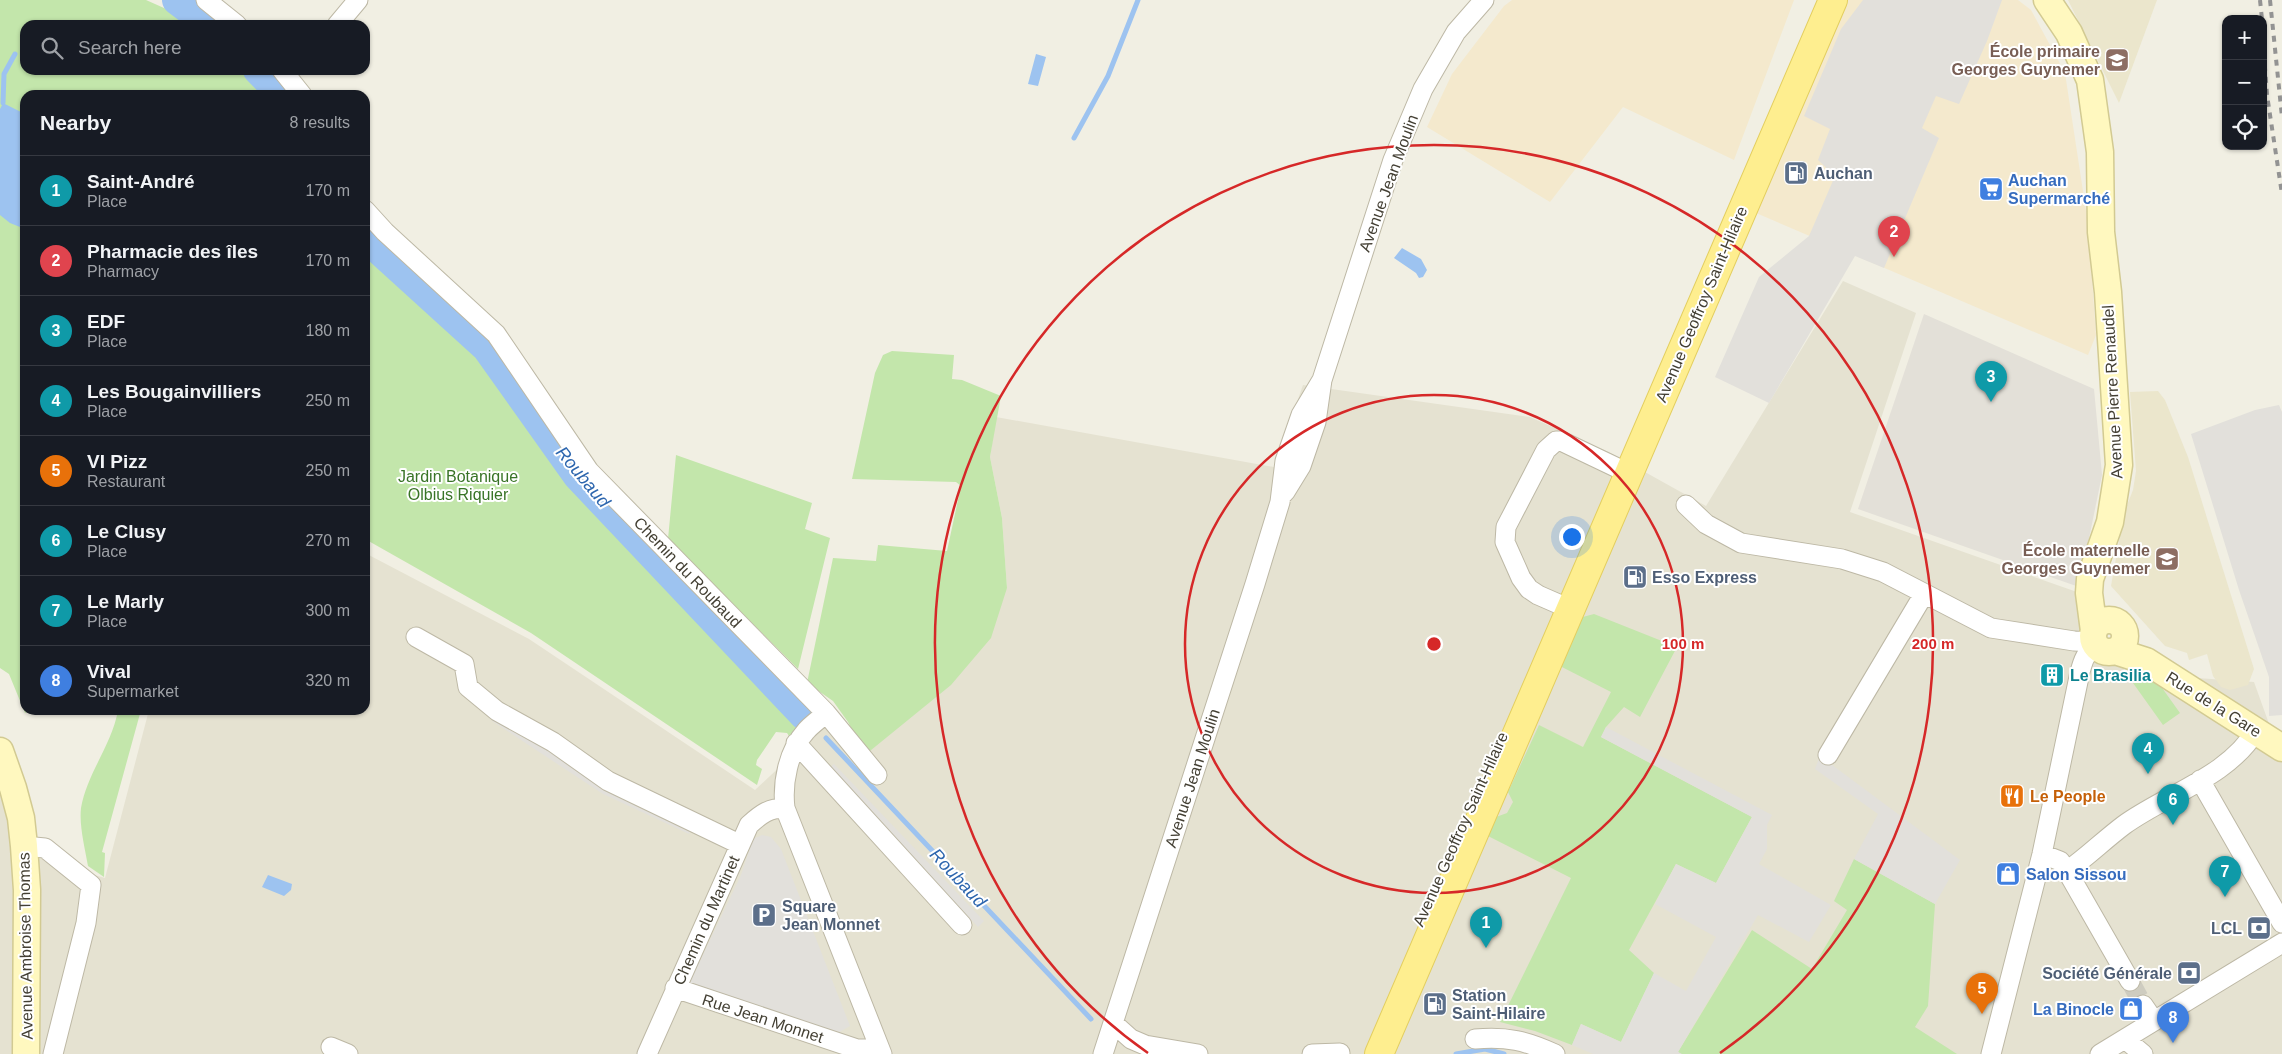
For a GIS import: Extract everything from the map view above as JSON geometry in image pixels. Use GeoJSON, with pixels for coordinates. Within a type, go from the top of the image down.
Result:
{"type":"FeatureCollection","features":[{"type":"Feature","properties":{"kind":"main road","name":"Avenue Geoffroy Saint-Hilaire"},"geometry":{"type":"LineString","coordinates":[[1379,1054],[1815,0]]}},
{"type":"Feature","properties":{"kind":"main road","name":"Avenue Geoffroy Saint-Hilaire"},"geometry":{"type":"LineString","coordinates":[[1622,470],[1833,0]]}},
{"type":"Feature","properties":{"kind":"main road","name":"Avenue Geoffroy Saint-Hilaire"},"geometry":{"type":"LineString","coordinates":[[1351,1053],[1564,606]]}},
{"type":"Feature","properties":{"kind":"street"},"geometry":{"type":"LineString","coordinates":[[206,0],[231,20]]}},
{"type":"Feature","properties":{"kind":"street"},"geometry":{"type":"LineString","coordinates":[[341,20],[358,0]]}},
{"type":"Feature","properties":{"kind":"street","name":"Avenue Jean Moulin"},"geometry":{"type":"LineString","coordinates":[[1103,1054],[1280,502],[1301,466],[1316,422],[1322,380],[1393,160],[1416,104],[1456,32],[1484,0]]}},
{"type":"Feature","properties":{"kind":"street","name":"Avenue Pierre Renaudel"},"geometry":{"type":"LineString","coordinates":[[2034,0],[2049,24],[2071,73],[2102,232]]}},
{"type":"Feature","properties":{"kind":"street","name":"Avenue Pierre Renaudel"},"geometry":{"type":"LineString","coordinates":[[2047,0],[2069,33],[2090,80],[2100,152],[2102,232],[2119,465],[2116,492],[2102,550],[2090,579],[2089,593],[2107,638]]}},
{"type":"Feature","properties":{"kind":"street","name":"Chemin du Roubaud"},"geometry":{"type":"LineString","coordinates":[[370,216],[385,232],[496,334],[589,471],[826,713],[877,775]]}},
{"type":"Feature","properties":{"kind":"street"},"geometry":{"type":"LineString","coordinates":[[1564,606],[1538,596],[1529,589],[1521,578],[1505,542],[1506,527],[1546,450],[1556,441],[1561,441],[1622,470]]}},
{"type":"Feature","properties":{"kind":"street"},"geometry":{"type":"LineString","coordinates":[[1686,505],[1706,524],[1741,543],[1842,559],[1883,572],[1991,628],[2074,641],[2107,638]]}},
{"type":"Feature","properties":{"kind":"street"},"geometry":{"type":"LineString","coordinates":[[1828,755],[1924,594]]}},
{"type":"Feature","properties":{"kind":"street"},"geometry":{"type":"LineString","coordinates":[[416,637],[464,664],[468,687],[497,712],[553,742],[608,781],[740,844]]}},
{"type":"Feature","properties":{"kind":"street"},"geometry":{"type":"LineString","coordinates":[[1992,1054],[2042,854],[2080,672],[2085,655],[2107,638]]}},
{"type":"Feature","properties":{"kind":"street","name":"Rue de la Gare"},"geometry":{"type":"LineString","coordinates":[[2107,638],[2146,660],[2282,748]]}},
{"type":"Feature","properties":{"kind":"street"},"geometry":{"type":"LineString","coordinates":[[826,713],[806,730],[796,743],[784,782],[785,808],[881,1052]]}},
{"type":"Feature","properties":{"kind":"street"},"geometry":{"type":"LineString","coordinates":[[2067,871],[2090,855],[2124,825],[2200,780],[2238,753],[2256,730]]}},
{"type":"Feature","properties":{"kind":"street"},"geometry":{"type":"LineString","coordinates":[[796,743],[962,925]]}},
{"type":"Feature","properties":{"kind":"street","name":"Avenue Ambroise Thomas"},"geometry":{"type":"LineString","coordinates":[[0,751],[21,818],[24,846],[27,890],[26,1054]]}},
{"type":"Feature","properties":{"kind":"street"},"geometry":{"type":"LineString","coordinates":[[2200,780],[2282,923]]}},
{"type":"Feature","properties":{"kind":"street","name":"Chemin du Martinet"},"geometry":{"type":"LineString","coordinates":[[647,1054],[749,824],[762,812],[785,808]]}},
{"type":"Feature","properties":{"kind":"street"},"geometry":{"type":"LineString","coordinates":[[24,846],[45,848],[91,885],[86,923],[53,1054]]}},
{"type":"Feature","properties":{"kind":"street"},"geometry":{"type":"LineString","coordinates":[[2042,854],[2060,861],[2067,871],[2130,981]]}},
{"type":"Feature","properties":{"kind":"street"},"geometry":{"type":"LineString","coordinates":[[2100,1054],[2282,943]]}},
{"type":"Feature","properties":{"kind":"street","name":"Rue Jean Monnet"},"geometry":{"type":"LineString","coordinates":[[675,988],[857,1049],[881,1052]]}},
{"type":"Feature","properties":{"kind":"street"},"geometry":{"type":"LineString","coordinates":[[2143,1005],[2154,1020]]}},
{"type":"Feature","properties":{"kind":"street"},"geometry":{"type":"LineString","coordinates":[[1113,1023],[1131,1039],[1145,1045],[1198,1054]]}},
{"type":"Feature","properties":{"kind":"street"},"geometry":{"type":"LineString","coordinates":[[1475,1039],[1501,1037],[1530,1043],[1555,1054]]}},
{"type":"Feature","properties":{"kind":"street"},"geometry":{"type":"LineString","coordinates":[[2125,1039],[2142,1054]]}},
{"type":"Feature","properties":{"kind":"street"},"geometry":{"type":"LineString","coordinates":[[1312,1054],[1351,1053]]}},
{"type":"Feature","properties":{"kind":"shaded area"},"geometry":{"type":"Polygon","coordinates":[[[1512,0],[1794,0],[1734,160],[1623,107],[1550,202],[1427,127],[1452,74],[1504,6],[1512,0]]]}},
{"type":"Feature","properties":{"kind":"shaded area"},"geometry":{"type":"Polygon","coordinates":[[[1848,0],[2018,0],[2031,10],[2065,73],[2088,224],[2096,335],[2088,355],[1756,213],[1837,15],[1848,0]]]}},
{"type":"Feature","properties":{"kind":"shaded area"},"geometry":{"type":"Polygon","coordinates":[[[1863,0],[2002,0],[1987,41],[1959,104],[1936,96],[1922,128],[1939,138],[1884,268],[1855,256],[1769,403],[1715,377],[1759,277],[1809,236],[1835,176],[1818,160],[1830,129],[1804,116],[1841,29],[1863,0]]]}},
{"type":"Feature","properties":{"kind":"shaded area","name":"École primaire Georges Guynemer"},"geometry":{"type":"Polygon","coordinates":[[[2068,0],[2157,0],[2119,103],[2107,79],[2068,0]]]}},
{"type":"Feature","properties":{"kind":"shaded area"},"geometry":{"type":"Polygon","coordinates":[[[1843,281],[1916,313],[1850,512],[2077,592],[2126,673],[2254,682],[2282,760],[2282,1054],[0,1054],[0,746],[44,861],[105,878],[148,715],[370,715],[370,556],[529,639],[755,790],[834,716],[865,754],[1007,588],[1002,518],[990,457],[996,417],[1274,467],[1303,385],[1530,417],[1609,452],[1706,506],[1843,281]]]}},
{"type":"Feature","properties":{"kind":"shaded area"},"geometry":{"type":"Polygon","coordinates":[[[1924,314],[2094,389],[2102,475],[2079,587],[1858,509],[1924,314]]]}},
{"type":"Feature","properties":{"kind":"shaded area","name":"École maternelle Georges Guynemer"},"geometry":{"type":"Polygon","coordinates":[[[2158,391],[2165,400],[2188,457],[2254,669],[2248,685],[2230,690],[2221,687],[2213,676],[2207,654],[2189,660],[2187,653],[2165,646],[2111,586],[2124,513],[2133,490],[2136,471],[2130,392],[2158,391]]]}},
{"type":"Feature","properties":{"kind":"shaded area"},"geometry":{"type":"Polygon","coordinates":[[[2279,405],[2282,412],[2282,715],[2269,716],[2269,677],[2239,590],[2191,434],[2255,410],[2279,405]]]}},
{"type":"Feature","properties":{"kind":"shaded area"},"geometry":{"type":"Polygon","coordinates":[[[494,716],[692,827],[689,834],[603,794],[492,721],[494,716]]]}},
{"type":"Feature","properties":{"kind":"shaded area"},"geometry":{"type":"Polygon","coordinates":[[[1606,727],[1772,815],[1767,825],[1767,849],[1759,864],[1831,905],[1809,942],[1758,915],[1678,1052],[1682,1054],[1593,1054],[1572,1045],[1581,1024],[1621,1042],[1654,973],[1686,991],[1716,937],[1655,904],[1676,864],[1716,883],[1752,817],[1601,737],[1606,727]]]}},
{"type":"Feature","properties":{"kind":"shaded area"},"geometry":{"type":"Polygon","coordinates":[[[1820,756],[1960,860],[1935,904],[1854,859],[1878,814],[1815,769],[1820,756]]]}},
{"type":"Feature","properties":{"kind":"shaded area"},"geometry":{"type":"Polygon","coordinates":[[[834,764],[984,921],[978,927],[828,769],[834,764]]]}},
{"type":"Feature","properties":{"kind":"shaded area","name":"Square Jean Monnet"},"geometry":{"type":"Polygon","coordinates":[[[762,835],[771,837],[781,849],[850,1026],[836,1034],[688,986],[741,875],[753,839],[762,835]]]}},
{"type":"Feature","properties":{"kind":"green space"},"geometry":{"type":"Polygon","coordinates":[[[0,0],[146,0],[187,20],[20,20],[20,75],[248,75],[263,90],[20,90],[20,701],[9,674],[0,668],[0,0]]]}},
{"type":"Feature","properties":{"kind":"green space","name":"Jardin Botanique Olbius Riquier"},"geometry":{"type":"Polygon","coordinates":[[[370,256],[479,354],[570,486],[804,727],[789,736],[787,733],[776,732],[757,760],[756,765],[762,769],[757,785],[531,633],[370,542],[370,256]]]}},
{"type":"Feature","properties":{"kind":"green space"},"geometry":{"type":"Polygon","coordinates":[[[892,351],[954,355],[952,379],[962,380],[1001,396],[990,457],[1002,518],[1007,588],[991,638],[951,685],[865,755],[848,722],[833,701],[807,683],[833,558],[876,561],[878,545],[947,551],[961,486],[956,482],[852,479],[875,373],[883,355],[892,351]]]}},
{"type":"Feature","properties":{"kind":"green space"},"geometry":{"type":"Polygon","coordinates":[[[676,455],[812,503],[805,529],[830,538],[798,669],[668,539],[676,455]]]}},
{"type":"Feature","properties":{"kind":"green space"},"geometry":{"type":"Polygon","coordinates":[[[1594,614],[1677,647],[1640,717],[1624,707],[1606,727],[1601,737],[1752,817],[1716,883],[1676,864],[1629,950],[1654,973],[1621,1042],[1581,1024],[1572,1045],[1535,1031],[1500,1022],[1571,878],[1488,836],[1496,817],[1507,813],[1513,802],[1508,792],[1539,725],[1583,747],[1611,692],[1556,664],[1575,619],[1594,614]]]}},
{"type":"Feature","properties":{"kind":"green space"},"geometry":{"type":"Polygon","coordinates":[[[2150,671],[2180,713],[2163,725],[2133,683],[2150,671]]]}},
{"type":"Feature","properties":{"kind":"green space"},"geometry":{"type":"Polygon","coordinates":[[[117,715],[140,715],[102,852],[105,853],[104,877],[88,866],[82,830],[81,808],[88,783],[117,715]]]}},
{"type":"Feature","properties":{"kind":"green space"},"geometry":{"type":"Polygon","coordinates":[[[1854,859],[1935,904],[1928,1006],[1915,1027],[1957,1054],[1681,1054],[1678,1052],[1752,930],[1812,969],[1847,910],[1834,901],[1854,859]]]}},
{"type":"Feature","properties":{"kind":"water"},"geometry":{"type":"Polygon","coordinates":[[[1036,54],[1046,57],[1038,86],[1028,84],[1036,54]]]}},
{"type":"Feature","properties":{"kind":"water"},"geometry":{"type":"Polygon","coordinates":[[[3,103],[20,112],[20,227],[10,223],[0,215],[0,109],[3,103]]]}},
{"type":"Feature","properties":{"kind":"water"},"geometry":{"type":"Polygon","coordinates":[[[1402,248],[1421,259],[1427,270],[1423,277],[1419,278],[1416,273],[1394,258],[1402,248]]]}},
{"type":"Feature","properties":{"kind":"water"},"geometry":{"type":"Polygon","coordinates":[[[268,875],[292,884],[291,890],[284,896],[262,887],[268,875]]]}},
{"type":"Feature","properties":{"kind":"waterway","name":"Roubaud"},"geometry":{"type":"LineString","coordinates":[[177,0],[203,20]]}},
{"type":"Feature","properties":{"kind":"waterway"},"geometry":{"type":"LineString","coordinates":[[1074,138],[1108,76],[1138,0]]}},
{"type":"Feature","properties":{"kind":"waterway"},"geometry":{"type":"LineString","coordinates":[[3,103],[4,74],[15,54]]}},
{"type":"Feature","properties":{"kind":"waterway","name":"Roubaud"},"geometry":{"type":"LineString","coordinates":[[263,75],[278,90]]}},
{"type":"Feature","properties":{"kind":"waterway","name":"Roubaud"},"geometry":{"type":"LineString","coordinates":[[370,242],[487,348],[578,476],[804,715]]}},
{"type":"Feature","properties":{"kind":"waterway","name":"Roubaud"},"geometry":{"type":"LineString","coordinates":[[826,738],[1091,1019]]}},
{"type":"Feature","properties":{"kind":"waterway","name":"Roubaud"},"geometry":{"type":"LineString","coordinates":[[1456,1054],[1485,1049],[1504,1054]]}},
{"type":"Feature","properties":{"kind":"tunnel"},"geometry":{"type":"LineString","coordinates":[[2130,981],[2143,1005]]}},
{"type":"Feature","properties":{"kind":"railway"},"geometry":{"type":"LineString","coordinates":[[2260,0],[2262,15]]}},
{"type":"Feature","properties":{"kind":"railway"},"geometry":{"type":"LineString","coordinates":[[2270,0],[2282,117]]}},
{"type":"Feature","properties":{"kind":"railway"},"geometry":{"type":"LineString","coordinates":[[2264,60],[2267,95],[2282,194]]}},
{"type":"Feature","properties":{"kind":"place","name":"École primaire Georges Guynemer"},"geometry":{"type":"Point","coordinates":[2117,60]}},
{"type":"Feature","properties":{"kind":"place","name":"Auchan"},"geometry":{"type":"Point","coordinates":[1796,173]}},
{"type":"Feature","properties":{"kind":"place","name":"Auchan Supermarché"},"geometry":{"type":"Point","coordinates":[1991,189]}},
{"type":"Feature","properties":{"kind":"place","name":"Pharmacie des îles"},"geometry":{"type":"Point","coordinates":[1894,257]}},
{"type":"Feature","properties":{"kind":"place","name":"EDF"},"geometry":{"type":"Point","coordinates":[1991,402]}},
{"type":"Feature","properties":{"kind":"place","name":"École maternelle Georges Guynemer"},"geometry":{"type":"Point","coordinates":[2167,559]}},
{"type":"Feature","properties":{"kind":"place","name":"Esso Express"},"geometry":{"type":"Point","coordinates":[1635,577]}},
{"type":"Feature","properties":{"kind":"place","name":"Le Brasilia"},"geometry":{"type":"Point","coordinates":[2052,675]}},
{"type":"Feature","properties":{"kind":"place","name":"Les Bougainvilliers"},"geometry":{"type":"Point","coordinates":[2148,774]}},
{"type":"Feature","properties":{"kind":"place","name":"Le People"},"geometry":{"type":"Point","coordinates":[2012,796]}},
{"type":"Feature","properties":{"kind":"place","name":"Le Clusy"},"geometry":{"type":"Point","coordinates":[2173,825]}},
{"type":"Feature","properties":{"kind":"place","name":"Salon Sissou"},"geometry":{"type":"Point","coordinates":[2008,874]}},
{"type":"Feature","properties":{"kind":"place","name":"Le Marly"},"geometry":{"type":"Point","coordinates":[2225,897]}},
{"type":"Feature","properties":{"kind":"place","name":"Square Jean Monnet"},"geometry":{"type":"Point","coordinates":[764,915]}},
{"type":"Feature","properties":{"kind":"place","name":"LCL"},"geometry":{"type":"Point","coordinates":[2259,928]}},
{"type":"Feature","properties":{"kind":"place","name":"Saint-André"},"geometry":{"type":"Point","coordinates":[1486,948]}},
{"type":"Feature","properties":{"kind":"place","name":"Société Générale"},"geometry":{"type":"Point","coordinates":[2189,973]}},
{"type":"Feature","properties":{"kind":"place","name":"Station Saint-Hilaire"},"geometry":{"type":"Point","coordinates":[1435,1004]}},
{"type":"Feature","properties":{"kind":"place","name":"La Binocle"},"geometry":{"type":"Point","coordinates":[2131,1009]}},
{"type":"Feature","properties":{"kind":"place","name":"VI Pizz"},"geometry":{"type":"Point","coordinates":[1982,1014]}},
{"type":"Feature","properties":{"kind":"place","name":"Vival"},"geometry":{"type":"Point","coordinates":[2173,1043]}}]}
